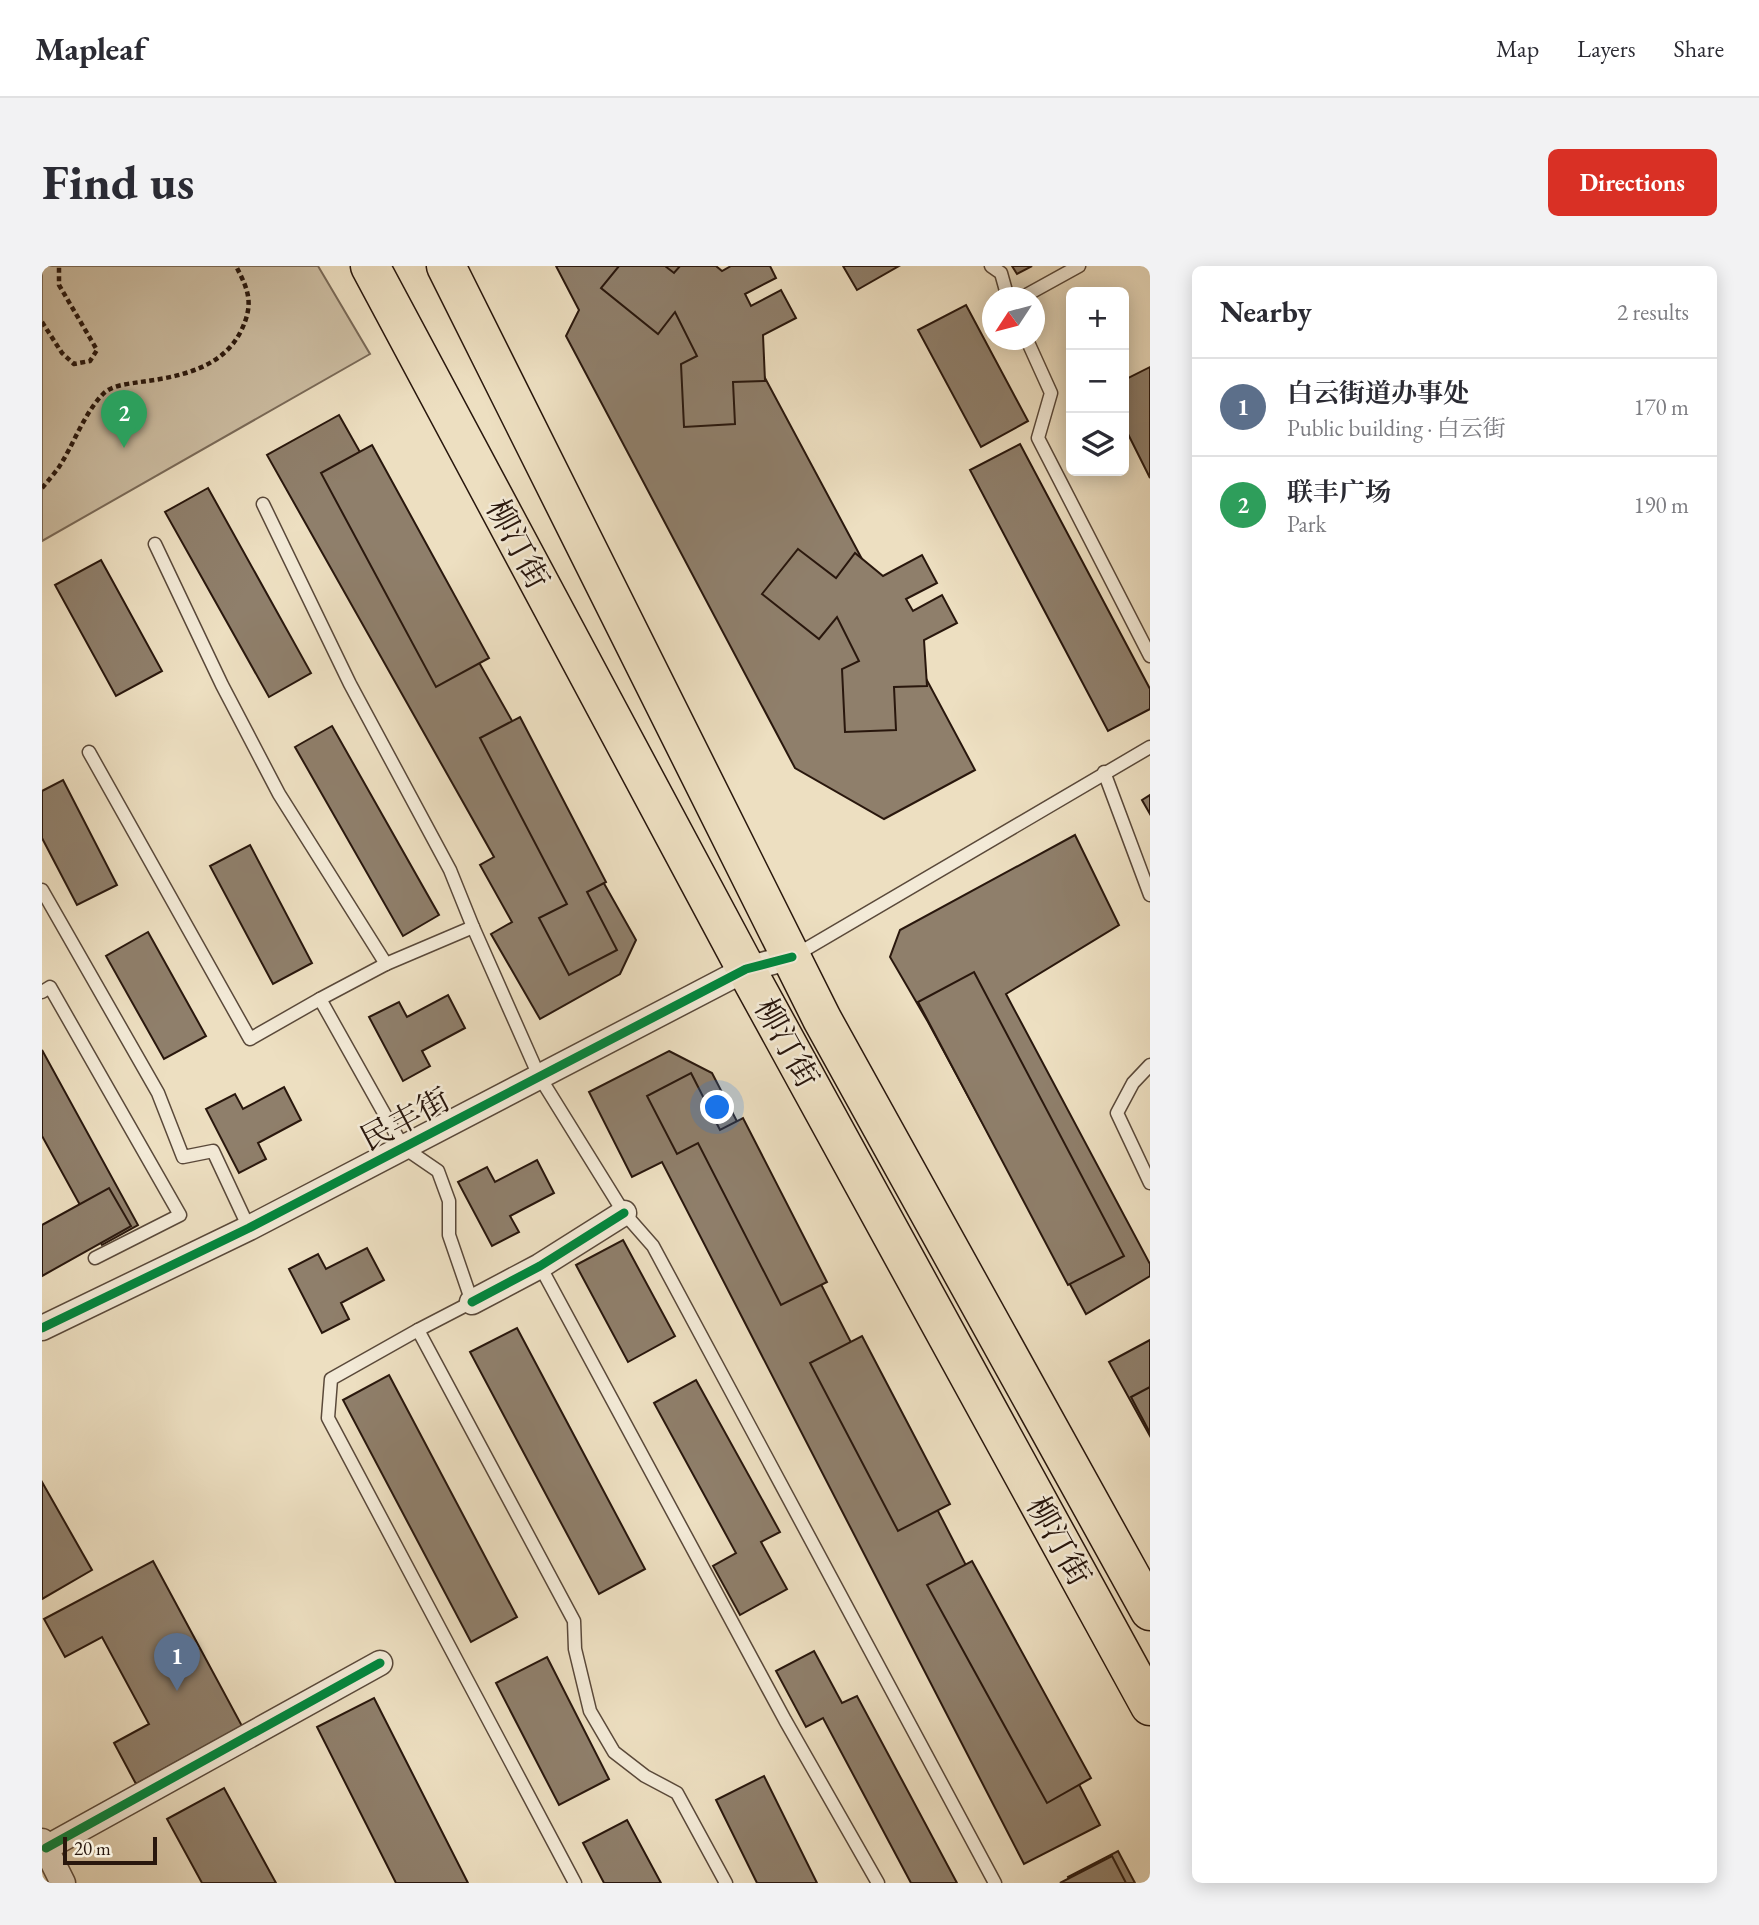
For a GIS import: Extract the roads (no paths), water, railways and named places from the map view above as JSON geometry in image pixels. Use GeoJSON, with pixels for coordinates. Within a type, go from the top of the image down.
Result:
{"type":"FeatureCollection","features":[{"type":"Feature","properties":{"kind":"main road","name":"柳汀街"},"geometry":{"type":"LineString","coordinates":[[370,266],[746,969],[1150,1706]]}},
{"type":"Feature","properties":{"kind":"main road","name":"柳汀街"},"geometry":{"type":"LineString","coordinates":[[446,266],[822,1019],[1150,1611]]}},
{"type":"Feature","properties":{"kind":"street","name":"民丰街"},"geometry":{"type":"LineString","coordinates":[[42,1328],[249,1228],[746,969],[792,957]]}},
{"type":"Feature","properties":{"kind":"street"},"geometry":{"type":"LineString","coordinates":[[472,1302],[540,1266],[624,1213]]}},
{"type":"Feature","properties":{"kind":"street"},"geometry":{"type":"LineString","coordinates":[[63,1883],[44,1845],[380,1663]]}},
{"type":"Feature","properties":{"kind":"lane"},"geometry":{"type":"LineString","coordinates":[[991,266],[1001,273],[1005,287]]}},
{"type":"Feature","properties":{"kind":"lane"},"geometry":{"type":"LineString","coordinates":[[1041,287],[1079,266]]}},
{"type":"Feature","properties":{"kind":"lane"},"geometry":{"type":"LineString","coordinates":[[1032,350],[1051,393],[1038,438],[1150,656]]}},
{"type":"Feature","properties":{"kind":"lane"},"geometry":{"type":"LineString","coordinates":[[263,505],[350,684],[450,870],[472,927],[539,1076],[624,1213],[653,1247],[995,1883]]}},
{"type":"Feature","properties":{"kind":"lane"},"geometry":{"type":"LineString","coordinates":[[155,544],[222,685],[279,794],[386,964]]}},
{"type":"Feature","properties":{"kind":"lane"},"geometry":{"type":"LineString","coordinates":[[792,957],[1150,747]]}},
{"type":"Feature","properties":{"kind":"lane"},"geometry":{"type":"LineString","coordinates":[[89,752],[250,1040],[386,964],[472,927]]}},
{"type":"Feature","properties":{"kind":"lane"},"geometry":{"type":"LineString","coordinates":[[1104,772],[1150,895]]}},
{"type":"Feature","properties":{"kind":"lane"},"geometry":{"type":"LineString","coordinates":[[42,890],[158,1093],[183,1157],[213,1151],[249,1228]]}},
{"type":"Feature","properties":{"kind":"lane"},"geometry":{"type":"LineString","coordinates":[[42,992],[50,987],[180,1215],[95,1258]]}},
{"type":"Feature","properties":{"kind":"lane"},"geometry":{"type":"LineString","coordinates":[[320,999],[403,1147],[438,1171],[449,1201],[449,1235],[472,1302],[331,1379],[328,1419],[575,1883]]}},
{"type":"Feature","properties":{"kind":"lane"},"geometry":{"type":"LineString","coordinates":[[1150,1065],[1133,1083],[1117,1113],[1150,1183]]}},
{"type":"Feature","properties":{"kind":"lane"},"geometry":{"type":"LineString","coordinates":[[540,1266],[785,1720],[878,1883]]}},
{"type":"Feature","properties":{"kind":"lane"},"geometry":{"type":"LineString","coordinates":[[418,1330],[574,1621],[575,1650],[590,1711],[614,1752],[645,1776],[677,1793],[726,1883]]}},
{"type":"Feature","properties":{"kind":"place","name":"联丰广场"},"geometry":{"type":"Point","coordinates":[124,448]}},
{"type":"Feature","properties":{"kind":"place","name":"白云街道办事处"},"geometry":{"type":"Point","coordinates":[177,1691]}}]}
